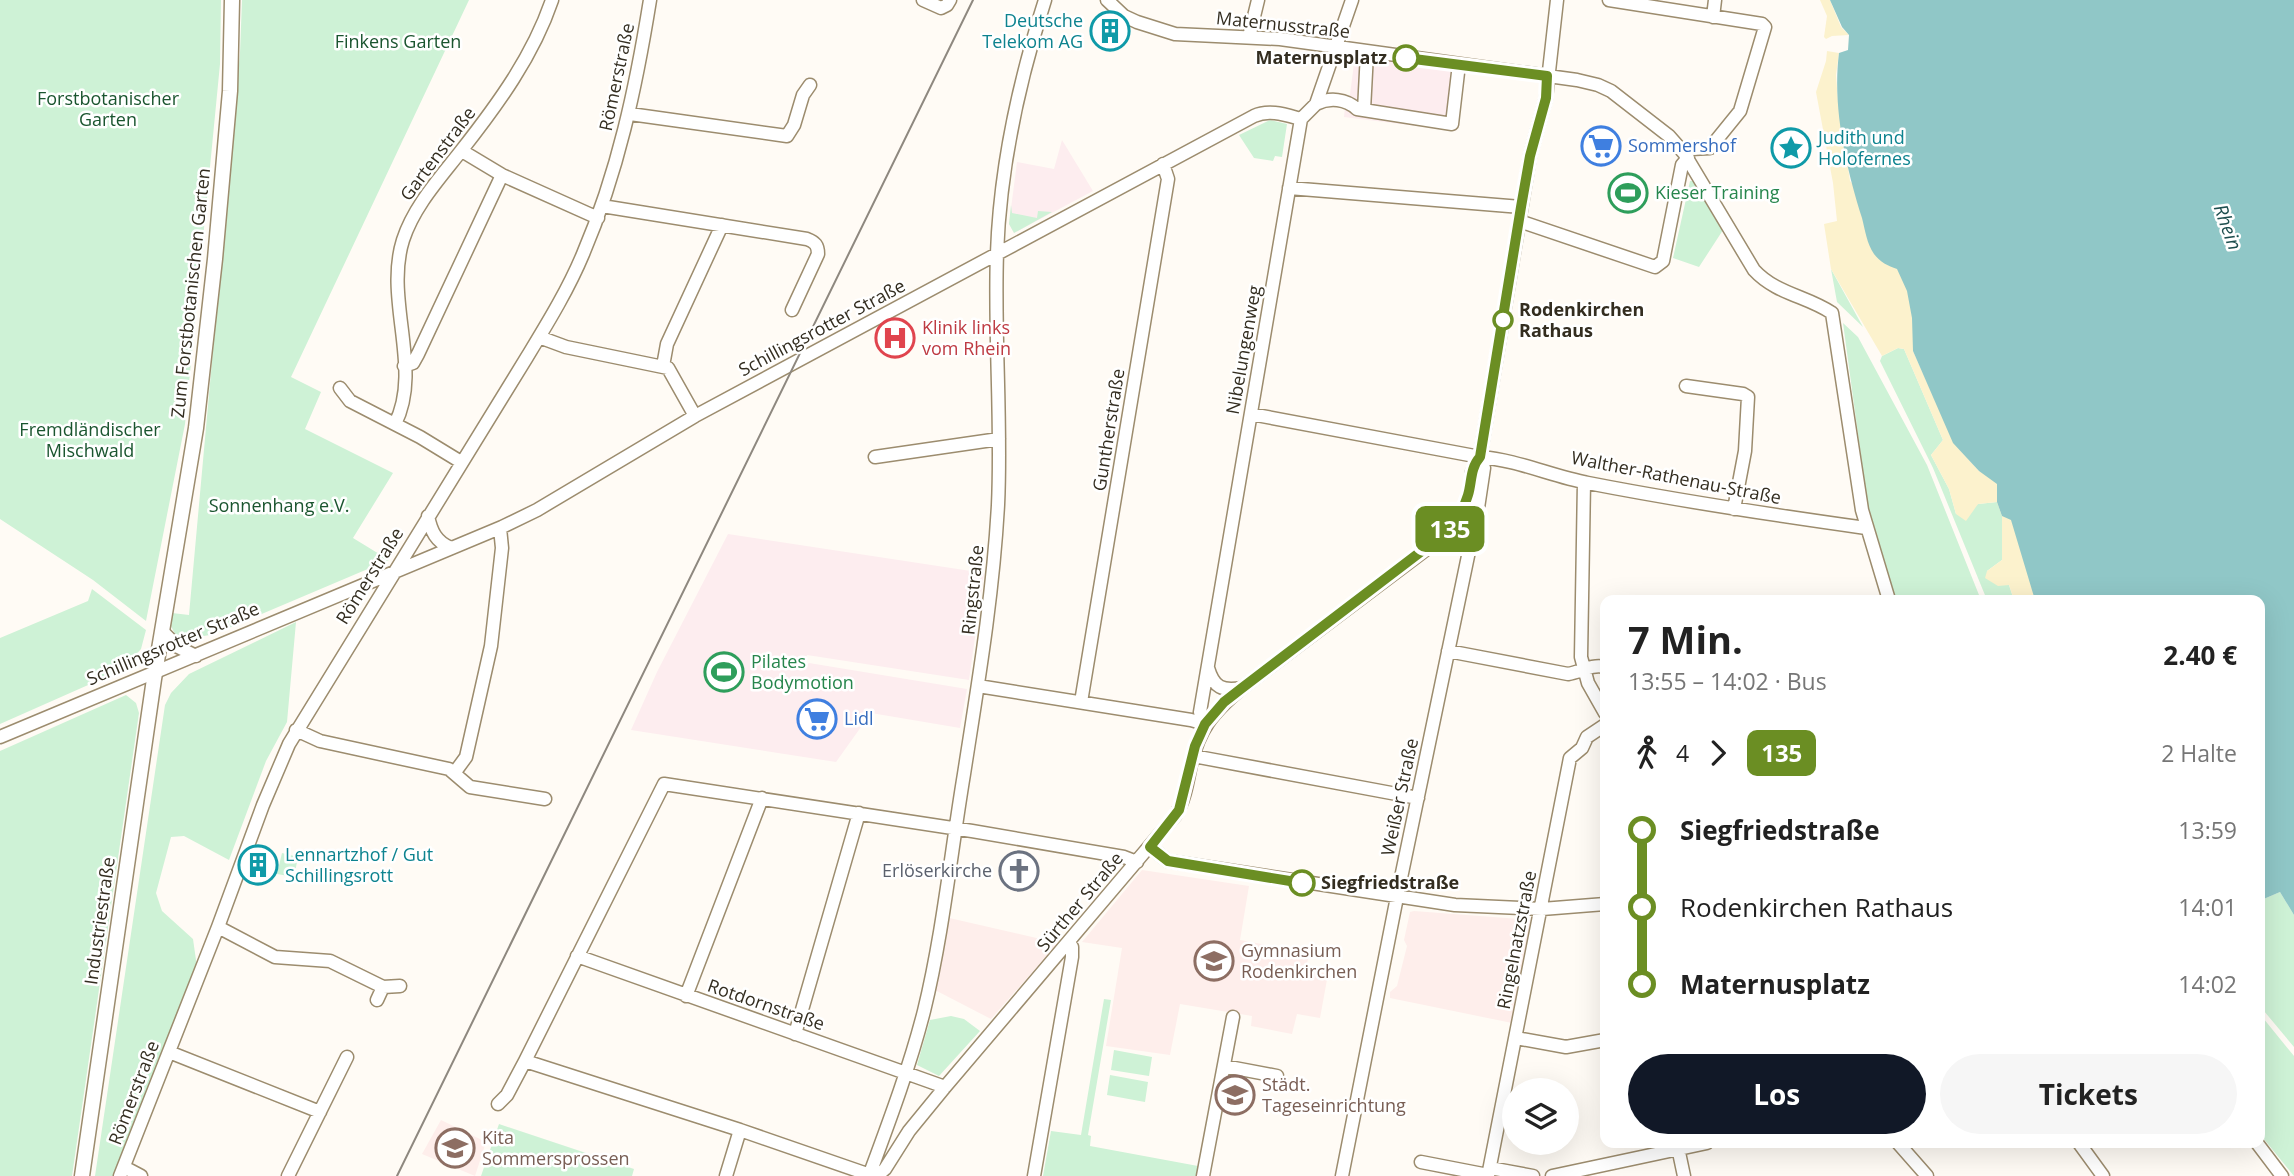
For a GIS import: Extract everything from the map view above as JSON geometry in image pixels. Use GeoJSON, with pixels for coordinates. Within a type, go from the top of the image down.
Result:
{"type":"FeatureCollection","features":[{"type":"Feature","properties":{"kind":"main road","name":"Zum Forstbotanischen Garten"},"geometry":{"type":"LineString","coordinates":[[156,671],[196,428],[214,272],[230,91],[232,0]]}},
{"type":"Feature","properties":{"kind":"main road","name":"Industriestraße"},"geometry":{"type":"LineString","coordinates":[[82,1176],[156,671]]}},
{"type":"Feature","properties":{"kind":"street","name":"Gartenstraße"},"geometry":{"type":"LineString","coordinates":[[395,424],[405,398],[397,294],[402,241],[414,214],[517,74],[537,38],[552,0]]}},
{"type":"Feature","properties":{"kind":"street","name":"Römerstraße"},"geometry":{"type":"LineString","coordinates":[[122,1172],[263,805],[296,730],[563,296],[600,212],[630,114],[650,0]]}},
{"type":"Feature","properties":{"kind":"street"},"geometry":{"type":"LineString","coordinates":[[923,0],[937,7],[947,3]]}},
{"type":"Feature","properties":{"kind":"street","name":"Ringstraße"},"geometry":{"type":"LineString","coordinates":[[871,1176],[929,989],[978,686],[996,536],[999,439],[997,253],[1002,196],[1025,73],[1045,0]]}},
{"type":"Feature","properties":{"kind":"street","name":"Maternusstraße"},"geometry":{"type":"LineString","coordinates":[[1107,0],[1128,18],[1159,30],[1183,35],[1248,37],[1336,46],[1367,53],[1577,80],[1611,91],[1669,136],[1686,155],[1759,275],[1779,290],[1832,313],[1866,528]]}},
{"type":"Feature","properties":{"kind":"street"},"geometry":{"type":"LineString","coordinates":[[1248,37],[1258,0]]}},
{"type":"Feature","properties":{"kind":"street"},"geometry":{"type":"LineString","coordinates":[[1316,104],[1352,0]]}},
{"type":"Feature","properties":{"kind":"street"},"geometry":{"type":"LineString","coordinates":[[1469,550],[1464,537],[1448,531],[1464,507],[1472,472],[1480,457],[1530,156],[1546,98],[1557,0]]}},
{"type":"Feature","properties":{"kind":"street"},"geometry":{"type":"LineString","coordinates":[[1519,221],[1655,268],[1664,256],[1686,155],[1691,149],[1710,148],[1740,111],[1765,27],[1762,24],[1609,0]]}},
{"type":"Feature","properties":{"kind":"street"},"geometry":{"type":"LineString","coordinates":[[1713,17],[1715,0]]}},
{"type":"Feature","properties":{"kind":"street"},"geometry":{"type":"LineString","coordinates":[[1363,110],[1367,53]]}},
{"type":"Feature","properties":{"kind":"street"},"geometry":{"type":"LineString","coordinates":[[1301,119],[1325,99],[1349,102],[1357,109],[1454,127],[1459,64]]}},
{"type":"Feature","properties":{"kind":"street"},"geometry":{"type":"LineString","coordinates":[[630,114],[787,136],[794,125],[803,95],[810,85]]}},
{"type":"Feature","properties":{"kind":"street","name":"Schillingsrotter Straße"},"geometry":{"type":"LineString","coordinates":[[0,737],[196,656],[360,584],[500,528],[548,504],[695,416],[1261,112],[1301,119]]}},
{"type":"Feature","properties":{"kind":"street","name":"Nibelungenweg"},"geometry":{"type":"LineString","coordinates":[[1205,724],[1200,712],[1301,119]]}},
{"type":"Feature","properties":{"kind":"street"},"geometry":{"type":"LineString","coordinates":[[461,150],[502,175],[600,212],[722,225],[814,242],[818,247],[818,254],[792,310]]}},
{"type":"Feature","properties":{"kind":"street","name":"Guntherstraße"},"geometry":{"type":"LineString","coordinates":[[1081,702],[1168,179],[1164,164]]}},
{"type":"Feature","properties":{"kind":"street"},"geometry":{"type":"LineString","coordinates":[[404,366],[413,363],[418,354],[502,175]]}},
{"type":"Feature","properties":{"kind":"street"},"geometry":{"type":"LineString","coordinates":[[1289,188],[1521,207]]}},
{"type":"Feature","properties":{"kind":"street"},"geometry":{"type":"LineString","coordinates":[[663,366],[667,344],[722,225]]}},
{"type":"Feature","properties":{"kind":"street"},"geometry":{"type":"LineString","coordinates":[[539,337],[566,347],[668,368],[695,416]]}},
{"type":"Feature","properties":{"kind":"street"},"geometry":{"type":"LineString","coordinates":[[1686,386],[1748,397],[1745,451],[1734,509]]}},
{"type":"Feature","properties":{"kind":"street"},"geometry":{"type":"LineString","coordinates":[[340,388],[350,401],[461,462]]}},
{"type":"Feature","properties":{"kind":"street","name":"Walther-Rathenau-Straße"},"geometry":{"type":"LineString","coordinates":[[1251,414],[1503,459],[1584,482],[1734,509],[1866,528]]}},
{"type":"Feature","properties":{"kind":"street"},"geometry":{"type":"LineString","coordinates":[[875,457],[999,439]]}},
{"type":"Feature","properties":{"kind":"street","name":"Weißer Straße"},"geometry":{"type":"LineString","coordinates":[[1342,1176],[1478,508],[1484,468],[1480,457]]}},
{"type":"Feature","properties":{"kind":"street"},"geometry":{"type":"LineString","coordinates":[[1584,482],[1581,657],[1583,670],[1600,703]]}},
{"type":"Feature","properties":{"kind":"street","name":"Weißer Straße"},"geometry":{"type":"LineString","coordinates":[[1469,493],[1469,550]]}},
{"type":"Feature","properties":{"kind":"street","name":"Sürther Straße"},"geometry":{"type":"LineString","coordinates":[[871,1176],[879,1174],[885,1168],[909,1131],[944,1087],[1179,810],[1193,756],[1205,724],[1224,702],[1478,508]]}},
{"type":"Feature","properties":{"kind":"street"},"geometry":{"type":"LineString","coordinates":[[428,516],[433,534],[451,548]]}},
{"type":"Feature","properties":{"kind":"street"},"geometry":{"type":"LineString","coordinates":[[455,772],[466,757],[491,646],[502,548],[500,528]]}},
{"type":"Feature","properties":{"kind":"street"},"geometry":{"type":"LineString","coordinates":[[1866,528],[1887,595]]}},
{"type":"Feature","properties":{"kind":"street"},"geometry":{"type":"LineString","coordinates":[[360,584],[369,591],[374,604]]}},
{"type":"Feature","properties":{"kind":"street"},"geometry":{"type":"LineString","coordinates":[[163,632],[178,647],[196,656]]}},
{"type":"Feature","properties":{"kind":"street"},"geometry":{"type":"LineString","coordinates":[[1448,650],[1568,674],[1591,666],[1600,667]]}},
{"type":"Feature","properties":{"kind":"street"},"geometry":{"type":"LineString","coordinates":[[1208,668],[1212,680],[1219,687],[1231,690],[1242,688]]}},
{"type":"Feature","properties":{"kind":"street"},"geometry":{"type":"LineString","coordinates":[[978,686],[1205,724]]}},
{"type":"Feature","properties":{"kind":"street","name":"Ringelnatzstraße"},"geometry":{"type":"LineString","coordinates":[[1489,1173],[1570,758],[1582,748],[1587,737],[1600,728]]}},
{"type":"Feature","properties":{"kind":"street"},"geometry":{"type":"LineString","coordinates":[[296,730],[320,741],[455,772],[470,787],[539,798],[535,783]]}},
{"type":"Feature","properties":{"kind":"street"},"geometry":{"type":"LineString","coordinates":[[1193,756],[1418,798]]}},
{"type":"Feature","properties":{"kind":"street"},"geometry":{"type":"LineString","coordinates":[[498,1104],[507,1095],[525,1061],[664,784],[955,828],[1124,857],[1137,862]]}},
{"type":"Feature","properties":{"kind":"street"},"geometry":{"type":"LineString","coordinates":[[686,996],[762,799]]}},
{"type":"Feature","properties":{"kind":"street"},"geometry":{"type":"LineString","coordinates":[[795,1034],[859,813]]}},
{"type":"Feature","properties":{"kind":"street"},"geometry":{"type":"LineString","coordinates":[[1150,847],[1168,861],[1455,905],[1542,909],[1600,904]]}},
{"type":"Feature","properties":{"kind":"street"},"geometry":{"type":"LineString","coordinates":[[218,927],[275,957],[330,961],[383,987],[400,986]]}},
{"type":"Feature","properties":{"kind":"street"},"geometry":{"type":"LineString","coordinates":[[1034,1176],[1072,957],[1069,942]]}},
{"type":"Feature","properties":{"kind":"street","name":"Rotdornstraße"},"geometry":{"type":"LineString","coordinates":[[577,956],[944,1087]]}},
{"type":"Feature","properties":{"kind":"street"},"geometry":{"type":"LineString","coordinates":[[377,1000],[383,987]]}},
{"type":"Feature","properties":{"kind":"street"},"geometry":{"type":"LineString","coordinates":[[1203,1176],[1233,1017]]}},
{"type":"Feature","properties":{"kind":"street"},"geometry":{"type":"LineString","coordinates":[[1516,1038],[1566,1047],[1600,1041]]}},
{"type":"Feature","properties":{"kind":"street"},"geometry":{"type":"LineString","coordinates":[[169,1052],[320,1112]]}},
{"type":"Feature","properties":{"kind":"street"},"geometry":{"type":"LineString","coordinates":[[288,1176],[347,1057]]}},
{"type":"Feature","properties":{"kind":"street"},"geometry":{"type":"LineString","coordinates":[[525,1061],[740,1130],[871,1176]]}},
{"type":"Feature","properties":{"kind":"street"},"geometry":{"type":"LineString","coordinates":[[1224,1066],[1277,1076]]}},
{"type":"Feature","properties":{"kind":"street"},"geometry":{"type":"LineString","coordinates":[[726,1176],[740,1130]]}},
{"type":"Feature","properties":{"kind":"street"},"geometry":{"type":"LineString","coordinates":[[1552,1176],[1670,1148]]}},
{"type":"Feature","properties":{"kind":"street"},"geometry":{"type":"LineString","coordinates":[[1678,1148],[1684,1176]]}},
{"type":"Feature","properties":{"kind":"street"},"geometry":{"type":"LineString","coordinates":[[1902,1148],[1927,1176]]}},
{"type":"Feature","properties":{"kind":"street"},"geometry":{"type":"LineString","coordinates":[[2083,1148],[2103,1176]]}},
{"type":"Feature","properties":{"kind":"street"},"geometry":{"type":"LineString","coordinates":[[2261,1148],[2282,1176]]}},
{"type":"Feature","properties":{"kind":"street"},"geometry":{"type":"LineString","coordinates":[[1422,1162],[1489,1173],[1533,1176]]}},
{"type":"Feature","properties":{"kind":"street"},"geometry":{"type":"LineString","coordinates":[[122,1172],[141,1176]]}},
{"type":"Feature","properties":{"kind":"shaded area","name":"Maternusplatz"},"geometry":{"type":"Polygon","coordinates":[[[1355,56],[1465,70],[1456,131],[1344,117],[1345,107],[1349,102],[1355,56]]]}},
{"type":"Feature","properties":{"kind":"shaded area"},"geometry":{"type":"Polygon","coordinates":[[[1062,140],[1093,191],[1014,233],[1009,224],[1017,162],[1054,169],[1062,140]]]}},
{"type":"Feature","properties":{"kind":"shaded area"},"geometry":{"type":"Polygon","coordinates":[[[728,534],[984,573],[969,680],[807,655],[805,666],[809,663],[967,689],[960,728],[871,713],[836,762],[631,730],[657,672],[728,534]]]}},
{"type":"Feature","properties":{"kind":"shaded area","name":"Gymnasium Rodenkirchen"},"geometry":{"type":"Polygon","coordinates":[[[1142,870],[1249,886],[1240,940],[1309,953],[1306,969],[1328,974],[1320,1018],[1297,1014],[1292,1034],[1251,1026],[1252,1016],[1180,1004],[1170,1055],[1106,1046],[1122,948],[1082,942],[1142,870]]]}},
{"type":"Feature","properties":{"kind":"shaded area"},"geometry":{"type":"Polygon","coordinates":[[[1410,912],[1531,920],[1512,1023],[1390,998],[1390,992],[1397,986],[1407,946],[1404,940],[1410,912]]]}},
{"type":"Feature","properties":{"kind":"shaded area"},"geometry":{"type":"Polygon","coordinates":[[[945,917],[1058,943],[991,1019],[933,989],[945,917]]]}},
{"type":"Feature","properties":{"kind":"shaded area","name":"Kita Sommersprossen"},"geometry":{"type":"Polygon","coordinates":[[[441,1120],[486,1142],[475,1176],[422,1154],[441,1120]]]}},
{"type":"Feature","properties":{"kind":"green space","name":"Forstbotanischer Garten"},"geometry":{"type":"Polygon","coordinates":[[[0,0],[221,0],[220,64],[185,424],[146,621],[93,580],[0,519],[0,0]]]}},
{"type":"Feature","properties":{"kind":"green space","name":"Sonnenhang e.V."},"geometry":{"type":"Polygon","coordinates":[[[242,0],[469,0],[291,377],[321,392],[305,429],[393,473],[353,538],[389,560],[217,633],[216,631],[210,635],[178,640],[171,626],[172,613],[189,615],[240,53],[242,0]]]}},
{"type":"Feature","properties":{"kind":"green space"},"geometry":{"type":"Polygon","coordinates":[[[1270,120],[1287,124],[1282,157],[1275,156],[1273,161],[1254,158],[1239,135],[1270,120]]]}},
{"type":"Feature","properties":{"kind":"green space"},"geometry":{"type":"Polygon","coordinates":[[[1690,181],[1693,181],[1723,230],[1699,267],[1673,258],[1690,181]]]}},
{"type":"Feature","properties":{"kind":"green space"},"geometry":{"type":"Polygon","coordinates":[[[1011,205],[1012,213],[1037,218],[1038,211],[1052,212],[1014,233],[1009,224],[1011,205]]]}},
{"type":"Feature","properties":{"kind":"green space"},"geometry":{"type":"Polygon","coordinates":[[[1831,269],[1863,327],[1837,302],[1831,269]]]}},
{"type":"Feature","properties":{"kind":"green space"},"geometry":{"type":"Polygon","coordinates":[[[1843,323],[1858,337],[1927,465],[1979,595],[1894,595],[1868,508],[1843,323]]]}},
{"type":"Feature","properties":{"kind":"green space"},"geometry":{"type":"Polygon","coordinates":[[[1898,348],[1904,349],[1943,440],[1931,455],[1949,489],[1956,514],[1978,504],[1997,502],[2002,516],[2002,560],[1987,571],[2009,585],[2012,595],[1985,595],[1933,468],[1880,361],[1882,356],[1898,348]]]}},
{"type":"Feature","properties":{"kind":"green space"},"geometry":{"type":"Polygon","coordinates":[[[92,589],[146,630],[141,649],[122,670],[0,724],[0,638],[88,601],[92,589]]]}},
{"type":"Feature","properties":{"kind":"green space"},"geometry":{"type":"Polygon","coordinates":[[[296,622],[287,722],[266,761],[229,860],[184,836],[171,837],[156,893],[162,911],[193,939],[197,967],[115,1176],[95,1176],[165,705],[171,693],[189,674],[296,622]]]}},
{"type":"Feature","properties":{"kind":"green space"},"geometry":{"type":"Polygon","coordinates":[[[126,695],[136,703],[139,713],[72,1176],[0,1176],[0,751],[126,695]]]}},
{"type":"Feature","properties":{"kind":"green space"},"geometry":{"type":"Polygon","coordinates":[[[282,853],[298,857],[294,877],[277,874],[282,853]]]}},
{"type":"Feature","properties":{"kind":"green space"},"geometry":{"type":"Polygon","coordinates":[[[2280,892],[2294,915],[2294,1047],[2265,1012],[2265,898],[2280,892]]]}},
{"type":"Feature","properties":{"kind":"green space"},"geometry":{"type":"Polygon","coordinates":[[[1104,999],[1111,1000],[1088,1135],[1091,1136],[1090,1146],[1198,1166],[1196,1176],[1043,1176],[1051,1131],[1081,1135],[1104,999]]]}},
{"type":"Feature","properties":{"kind":"green space"},"geometry":{"type":"Polygon","coordinates":[[[951,1016],[964,1019],[980,1031],[939,1076],[917,1065],[930,1020],[951,1016]]]}},
{"type":"Feature","properties":{"kind":"green space"},"geometry":{"type":"Polygon","coordinates":[[[2265,1020],[2294,1056],[2294,1176],[2265,1140],[2265,1020]]]}},
{"type":"Feature","properties":{"kind":"green space"},"geometry":{"type":"Polygon","coordinates":[[[1114,1050],[1152,1057],[1149,1076],[1111,1070],[1114,1050]]]}},
{"type":"Feature","properties":{"kind":"green space"},"geometry":{"type":"Polygon","coordinates":[[[1110,1075],[1148,1082],[1145,1102],[1107,1095],[1110,1075]]]}},
{"type":"Feature","properties":{"kind":"green space"},"geometry":{"type":"Polygon","coordinates":[[[499,1124],[634,1169],[632,1176],[481,1176],[499,1124]]]}},
{"type":"Feature","properties":{"kind":"sand"},"geometry":{"type":"Polygon","coordinates":[[[1820,0],[1830,0],[1841,27],[1849,35],[1826,39],[1824,37],[1827,16],[1820,0]]]}},
{"type":"Feature","properties":{"kind":"sand"},"geometry":{"type":"Polygon","coordinates":[[[1827,51],[1839,53],[1836,75],[1838,102],[1850,181],[1932,272],[1913,351],[1954,443],[1979,471],[2013,487],[2040,595],[2012,595],[2009,585],[1998,586],[1985,578],[1987,571],[2002,560],[2002,516],[1997,502],[1978,504],[1966,521],[1956,514],[1949,489],[1931,455],[1943,440],[1904,349],[1898,348],[1882,356],[1831,269],[1824,224],[1837,221],[1833,183],[1816,92],[1827,51]]]}},
{"type":"Feature","properties":{"kind":"water","name":"Rhein"},"geometry":{"type":"Polygon","coordinates":[[[1830,0],[2294,0],[2294,915],[2280,892],[2265,898],[2265,595],[2034,595],[2011,520],[2002,516],[1997,502],[1997,484],[1979,471],[1953,443],[1913,351],[1912,318],[1907,291],[1897,269],[1879,259],[1868,241],[1846,158],[1839,115],[1839,53],[1848,50],[1849,35],[1842,27],[1830,0]]]}},
{"type":"Feature","properties":{"kind":"tram line"},"geometry":{"type":"LineString","coordinates":[[397,1176],[973,0]]}},
{"type":"Feature","properties":{"kind":"bus line","name":"135"},"geometry":{"type":"LineString","coordinates":[[1302,883],[1168,861],[1162,859],[1150,847],[1179,810],[1195,746],[1213,714],[1224,702],[1448,531],[1464,507],[1469,493],[1475,462],[1480,457],[1521,207],[1530,156],[1546,98],[1547,76],[1406,58]]}},
{"type":"Feature","properties":{"kind":"place","name":"Deutsche Telekom AG"},"geometry":{"type":"Point","coordinates":[1110,31]}},
{"type":"Feature","properties":{"kind":"place","name":"Maternusplatz"},"geometry":{"type":"Point","coordinates":[1406,58]}},
{"type":"Feature","properties":{"kind":"place","name":"Sommershof"},"geometry":{"type":"Point","coordinates":[1601,146]}},
{"type":"Feature","properties":{"kind":"place","name":"Judith und Holofernes"},"geometry":{"type":"Point","coordinates":[1791,148]}},
{"type":"Feature","properties":{"kind":"place","name":"Kieser Training"},"geometry":{"type":"Point","coordinates":[1628,193]}},
{"type":"Feature","properties":{"kind":"place","name":"Rodenkirchen Rathaus"},"geometry":{"type":"Point","coordinates":[1503,320]}},
{"type":"Feature","properties":{"kind":"place","name":"Klinik links vom Rhein"},"geometry":{"type":"Point","coordinates":[895,338]}},
{"type":"Feature","properties":{"kind":"place","name":"Pilates Bodymotion"},"geometry":{"type":"Point","coordinates":[724,672]}},
{"type":"Feature","properties":{"kind":"place","name":"Lidl"},"geometry":{"type":"Point","coordinates":[817,719]}},
{"type":"Feature","properties":{"kind":"place","name":"Lennartzhof / Gut Schillingsrott"},"geometry":{"type":"Point","coordinates":[258,865]}},
{"type":"Feature","properties":{"kind":"place","name":"Erlöserkirche"},"geometry":{"type":"Point","coordinates":[1019,871]}},
{"type":"Feature","properties":{"kind":"place","name":"Siegfriedstraße"},"geometry":{"type":"Point","coordinates":[1302,883]}},
{"type":"Feature","properties":{"kind":"place","name":"Gymnasium Rodenkirchen"},"geometry":{"type":"Point","coordinates":[1214,961]}},
{"type":"Feature","properties":{"kind":"place","name":"Städt. Tageseinrichtung"},"geometry":{"type":"Point","coordinates":[1235,1095]}},
{"type":"Feature","properties":{"kind":"place","name":"Kita Sommersprossen"},"geometry":{"type":"Point","coordinates":[455,1148]}},
{"type":"Feature","properties":{"kind":"park label","name":"Finkens Garten"},"geometry":{"type":"Point","coordinates":[398,42]}},
{"type":"Feature","properties":{"kind":"park label","name":"Fremdländischer Mischwald"},"geometry":{"type":"Point","coordinates":[90,440]}}]}
